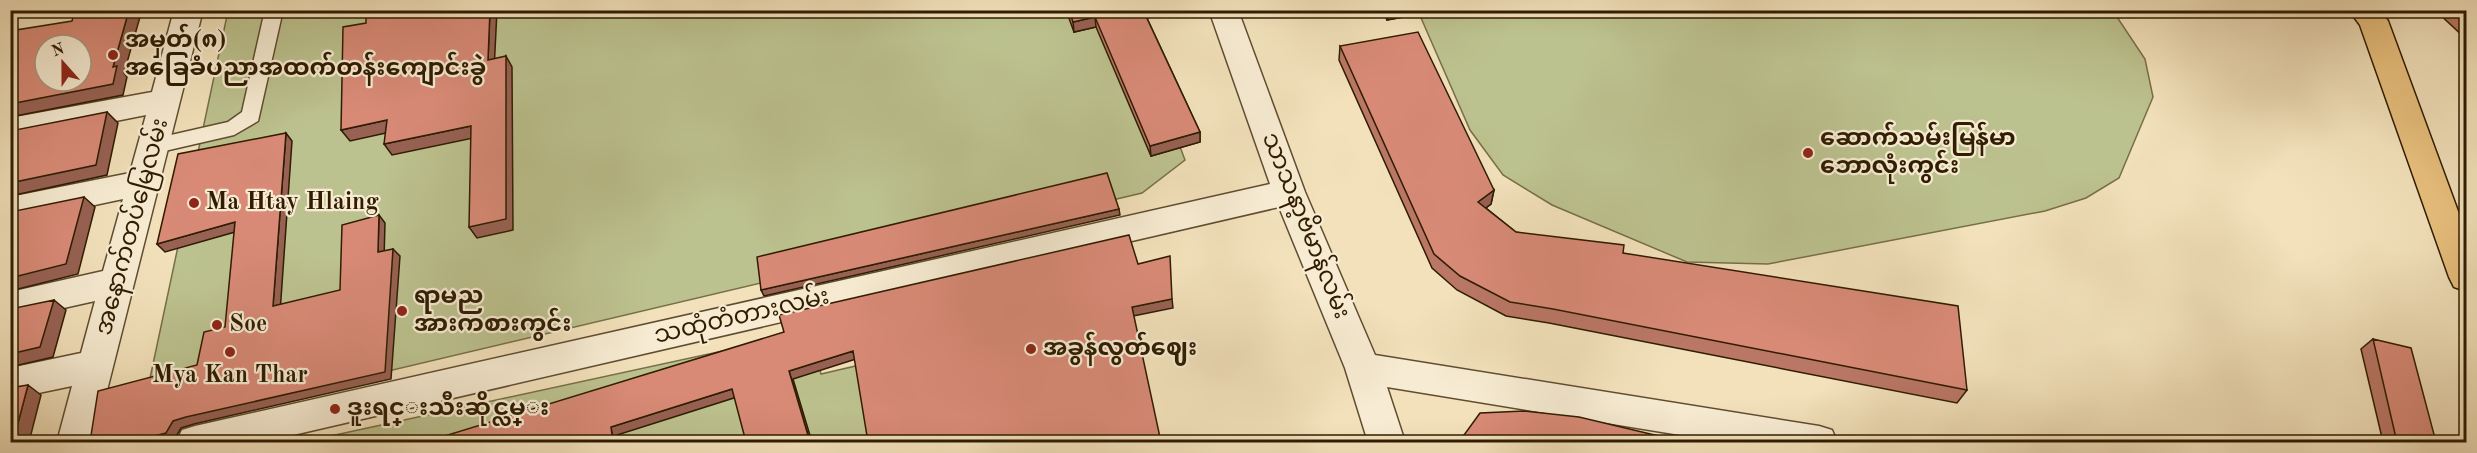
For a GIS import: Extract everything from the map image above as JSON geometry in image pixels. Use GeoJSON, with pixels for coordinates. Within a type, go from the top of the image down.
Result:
{"type":"FeatureCollection","features":[{"type":"Feature","properties":{"kind":"main road"},"geometry":{"type":"LineString","coordinates":[[2363,10],[2373,21],[2466,277]]}},
{"type":"Feature","properties":{"kind":"street","name":"အနောက်တပ်မြေလမ်း"},"geometry":{"type":"LineString","coordinates":[[75,442],[156,144],[189,10]]}},
{"type":"Feature","properties":{"kind":"street","name":"သာသနာ့ဗိမာန်လမ်း"},"geometry":{"type":"LineString","coordinates":[[1223,10],[1289,192],[1363,368],[1386,442]]}},
{"type":"Feature","properties":{"kind":"street"},"geometry":{"type":"LineString","coordinates":[[10,130],[166,100]]}},
{"type":"Feature","properties":{"kind":"street"},"geometry":{"type":"LineString","coordinates":[[10,210],[145,182]]}},
{"type":"Feature","properties":{"kind":"street","name":"သထုံတံတားလမ်း"},"geometry":{"type":"LineString","coordinates":[[195,442],[1289,192]]}},
{"type":"Feature","properties":{"kind":"street"},"geometry":{"type":"LineString","coordinates":[[10,306],[118,282]]}},
{"type":"Feature","properties":{"kind":"street"},"geometry":{"type":"LineString","coordinates":[[10,384],[96,365]]}},
{"type":"Feature","properties":{"kind":"street"},"geometry":{"type":"LineString","coordinates":[[1363,368],[1818,442]]}},
{"type":"Feature","properties":{"kind":"lane"},"geometry":{"type":"LineString","coordinates":[[156,144],[234,128],[251,116],[274,10]]}},
{"type":"Feature","properties":{"kind":"green space","name":"ရာမည အားကစားကွင်း"},"geometry":{"type":"Polygon","coordinates":[[[228,11],[1129,11],[1185,160],[1142,193],[139,430],[228,11]]]}},
{"type":"Feature","properties":{"kind":"green space","name":"ဆောက်သမ်းမြန်မာ ဘောလုံးကွင်း"},"geometry":{"type":"Polygon","coordinates":[[[1418,11],[2113,11],[2145,59],[2153,97],[2119,178],[2086,198],[2045,211],[1768,264],[1687,262],[1552,205],[1503,175],[1470,130],[1418,11]]]}},
{"type":"Feature","properties":{"kind":"green space"},"geometry":{"type":"Polygon","coordinates":[[[810,332],[821,374],[860,365],[875,442],[303,442],[810,332]]]}},
{"type":"Feature","properties":{"kind":"building"},"geometry":{"type":"Polygon","coordinates":[[[75,10],[129,10],[113,67],[117,66],[113,84],[93,88],[93,33],[33,33],[33,93],[67,93],[10,104],[10,31],[72,21],[75,10]]]}},
{"type":"Feature","properties":{"kind":"building"},"geometry":{"type":"Polygon","coordinates":[[[366,10],[490,10],[488,60],[506,56],[506,219],[469,227],[471,126],[384,144],[387,120],[341,130],[343,27],[366,23],[366,10]]]}},
{"type":"Feature","properties":{"kind":"building"},"geometry":{"type":"Polygon","coordinates":[[[1069,10],[1143,10],[1200,132],[1150,146],[1095,17],[1073,22],[1069,10]]]}},
{"type":"Feature","properties":{"kind":"building"},"geometry":{"type":"Polygon","coordinates":[[[2457,10],[2466,10],[2466,19],[2457,10]]]}},
{"type":"Feature","properties":{"kind":"building"},"geometry":{"type":"Polygon","coordinates":[[[1418,32],[1494,190],[1478,202],[1516,232],[1624,245],[1623,253],[1958,306],[1967,390],[1510,302],[1460,276],[1434,254],[1340,46],[1418,32]]]}},
{"type":"Feature","properties":{"kind":"building"},"geometry":{"type":"Polygon","coordinates":[[[107,112],[96,165],[10,183],[10,131],[107,112]]]}},
{"type":"Feature","properties":{"kind":"building"},"geometry":{"type":"Polygon","coordinates":[[[286,133],[273,306],[340,290],[342,225],[379,215],[378,252],[393,249],[385,372],[186,417],[173,421],[166,433],[131,442],[90,442],[98,391],[197,365],[204,332],[225,327],[235,222],[157,244],[178,154],[286,133]]]}},
{"type":"Feature","properties":{"kind":"building"},"geometry":{"type":"Polygon","coordinates":[[[1107,173],[1119,209],[761,290],[757,257],[1107,173]]]}},
{"type":"Feature","properties":{"kind":"building"},"geometry":{"type":"Polygon","coordinates":[[[84,197],[66,264],[10,278],[10,212],[84,197]]]}},
{"type":"Feature","properties":{"kind":"building","name":"အခွန်လွတ်ဈေး"},"geometry":{"type":"Polygon","coordinates":[[[1129,235],[1138,264],[1170,256],[1172,299],[1132,307],[1161,442],[868,442],[853,351],[789,371],[810,442],[746,442],[732,389],[611,427],[613,442],[425,442],[784,332],[779,315],[1129,235]]]}},
{"type":"Feature","properties":{"kind":"building"},"geometry":{"type":"Polygon","coordinates":[[[54,300],[40,347],[10,354],[10,309],[54,300]]]}},
{"type":"Feature","properties":{"kind":"building"},"geometry":{"type":"Polygon","coordinates":[[[2373,339],[2411,348],[2436,442],[2396,438],[2373,339]]]}},
{"type":"Feature","properties":{"kind":"building"},"geometry":{"type":"Polygon","coordinates":[[[28,385],[13,442],[10,442],[10,388],[28,385]]]}},
{"type":"Feature","properties":{"kind":"building"},"geometry":{"type":"Polygon","coordinates":[[[1524,411],[1579,417],[1684,442],[1467,442],[1464,435],[1480,413],[1524,411]]]}},
{"type":"Feature","properties":{"kind":"place","name":"အမှတ်(၈) အခြေခံပညာအထက်တန်းကျောင်းခွဲ"},"geometry":{"type":"Point","coordinates":[113,55]}},
{"type":"Feature","properties":{"kind":"place","name":"ဆောက်သမ်းမြန်မာ ဘောလုံးကွင်း"},"geometry":{"type":"Point","coordinates":[1808,153]}},
{"type":"Feature","properties":{"kind":"place","name":"Ma Htay Hlaing"},"geometry":{"type":"Point","coordinates":[194,203]}},
{"type":"Feature","properties":{"kind":"place","name":"ရာမည အားကစားကွင်း"},"geometry":{"type":"Point","coordinates":[402,311]}},
{"type":"Feature","properties":{"kind":"place","name":"Soe"},"geometry":{"type":"Point","coordinates":[217,325]}},
{"type":"Feature","properties":{"kind":"place","name":"အခွန်လွတ်ဈေး"},"geometry":{"type":"Point","coordinates":[1031,349]}},
{"type":"Feature","properties":{"kind":"place","name":"Mya Kan Thar"},"geometry":{"type":"Point","coordinates":[230,352]}},
{"type":"Feature","properties":{"kind":"place","name":"ဒူးရင္းသီးဆိုင္လမ္း"},"geometry":{"type":"Point","coordinates":[335,409]}}]}
